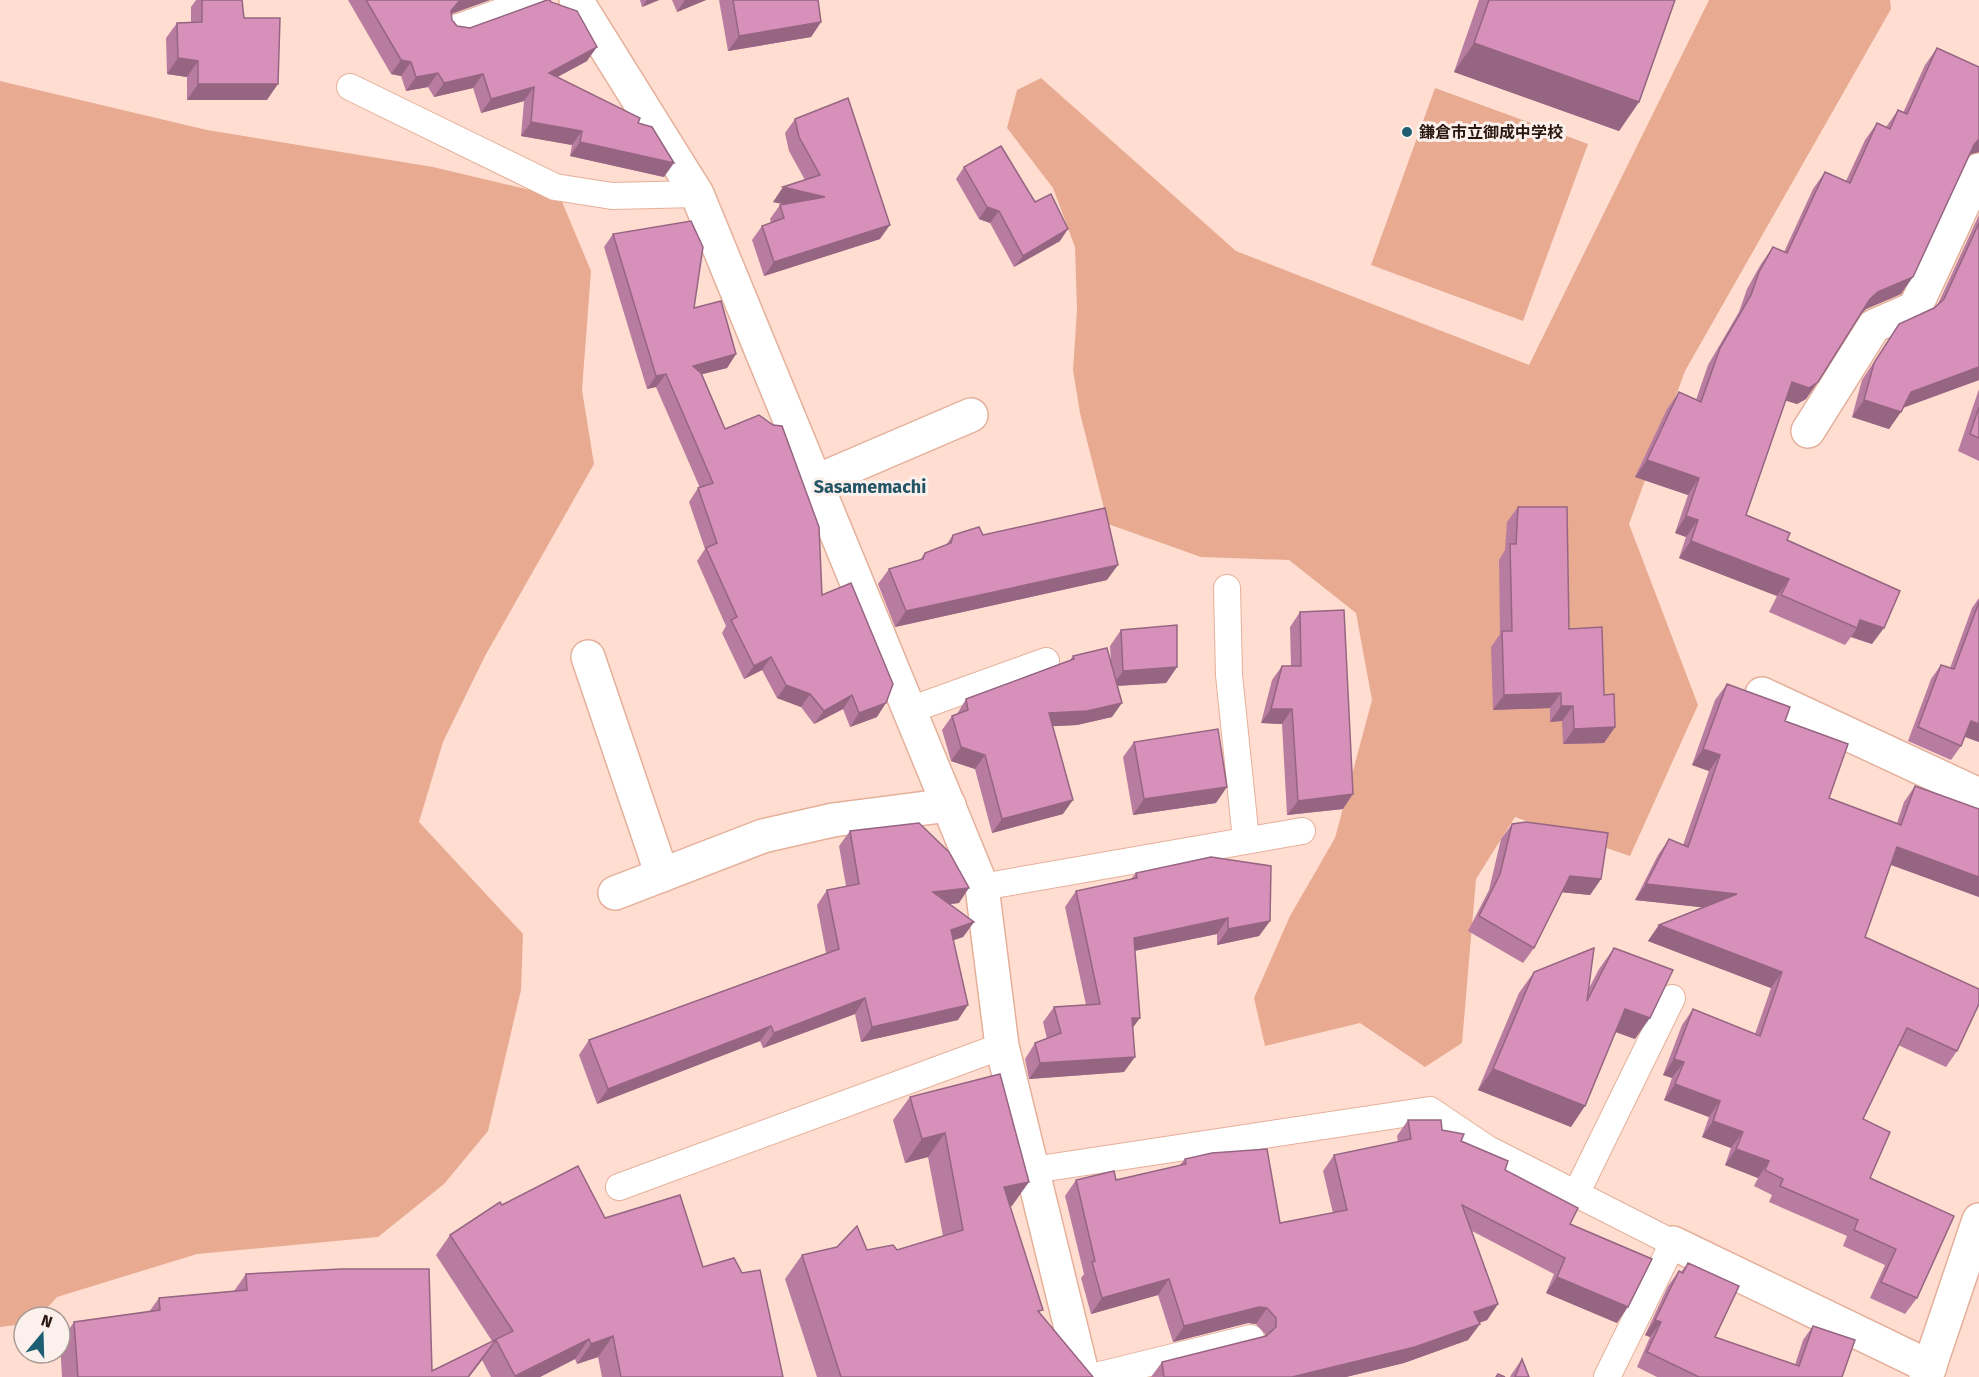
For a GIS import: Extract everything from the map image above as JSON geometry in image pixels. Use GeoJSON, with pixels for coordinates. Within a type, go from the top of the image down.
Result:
{"type":"FeatureCollection","features":[{"type":"Feature","properties":{"kind":"street"},"geometry":{"type":"LineString","coordinates":[[576,0],[697,194],[817,481],[982,887],[1002,1047],[1083,1377]]}},
{"type":"Feature","properties":{"kind":"street"},"geometry":{"type":"LineString","coordinates":[[1808,431],[1874,326],[1915,308],[1979,170]]}},
{"type":"Feature","properties":{"kind":"street"},"geometry":{"type":"LineString","coordinates":[[817,481],[971,415]]}},
{"type":"Feature","properties":{"kind":"street"},"geometry":{"type":"LineString","coordinates":[[588,657],[663,875]]}},
{"type":"Feature","properties":{"kind":"street"},"geometry":{"type":"LineString","coordinates":[[1762,694],[1979,795]]}},
{"type":"Feature","properties":{"kind":"street"},"geometry":{"type":"LineString","coordinates":[[615,893],[763,836],[833,820],[949,805]]}},
{"type":"Feature","properties":{"kind":"street"},"geometry":{"type":"LineString","coordinates":[[1673,1244],[1928,1372],[1978,1226]]}},
{"type":"Feature","properties":{"kind":"lane"},"geometry":{"type":"LineString","coordinates":[[456,28],[533,0]]}},
{"type":"Feature","properties":{"kind":"lane"},"geometry":{"type":"LineString","coordinates":[[350,87],[555,187],[612,195],[697,194]]}},
{"type":"Feature","properties":{"kind":"lane"},"geometry":{"type":"LineString","coordinates":[[1227,588],[1229,675],[1246,840]]}},
{"type":"Feature","properties":{"kind":"lane"},"geometry":{"type":"LineString","coordinates":[[910,710],[1046,661]]}},
{"type":"Feature","properties":{"kind":"lane"},"geometry":{"type":"LineString","coordinates":[[982,887],[1302,831]]}},
{"type":"Feature","properties":{"kind":"lane"},"geometry":{"type":"LineString","coordinates":[[1576,1194],[1672,998]]}},
{"type":"Feature","properties":{"kind":"lane"},"geometry":{"type":"LineString","coordinates":[[619,1187],[1002,1047]]}},
{"type":"Feature","properties":{"kind":"lane"},"geometry":{"type":"LineString","coordinates":[[1033,1170],[1430,1110],[1488,1149],[1673,1244],[1607,1377]]}},
{"type":"Feature","properties":{"kind":"lane"},"geometry":{"type":"LineString","coordinates":[[1092,1377],[1251,1338]]}},
{"type":"Feature","properties":{"kind":"shaded area"},"geometry":{"type":"Polygon","coordinates":[[[1709,0],[1890,0],[1891,9],[1685,371],[1629,524],[1698,705],[1630,856],[1515,817],[1476,879],[1462,1043],[1425,1067],[1360,1023],[1265,1046],[1254,998],[1290,916],[1335,838],[1372,700],[1356,613],[1289,560],[1201,557],[1108,524],[1080,413],[1073,370],[1077,310],[1075,247],[1053,188],[1007,128],[1017,90],[1041,78],[1236,251],[1529,365],[1709,0]]]}},
{"type":"Feature","properties":{"kind":"shaded area"},"geometry":{"type":"Polygon","coordinates":[[[0,81],[207,130],[433,167],[560,197],[591,271],[582,390],[594,464],[485,656],[443,742],[419,822],[523,934],[521,990],[488,1131],[444,1184],[378,1237],[197,1254],[57,1297],[50,1305],[12,1305],[12,1326],[0,1327],[0,81]]]}},
{"type":"Feature","properties":{"kind":"shaded area"},"geometry":{"type":"Polygon","coordinates":[[[1435,88],[1588,144],[1523,321],[1371,265],[1435,88]]]}},
{"type":"Feature","properties":{"kind":"building"},"geometry":{"type":"Polygon","coordinates":[[[202,0],[242,0],[244,18],[280,18],[278,84],[198,84],[198,61],[178,58],[177,23],[202,22],[202,0]]]}},
{"type":"Feature","properties":{"kind":"building"},"geometry":{"type":"Polygon","coordinates":[[[366,0],[460,0],[451,11],[452,20],[457,26],[470,28],[547,0],[577,11],[597,47],[549,73],[640,118],[638,123],[652,127],[674,163],[580,142],[582,131],[531,122],[534,87],[491,99],[483,74],[444,83],[438,73],[416,77],[411,62],[401,60],[366,0]]]}},
{"type":"Feature","properties":{"kind":"building"},"geometry":{"type":"Polygon","coordinates":[[[733,0],[818,0],[821,22],[739,36],[733,0]]]}},
{"type":"Feature","properties":{"kind":"building"},"geometry":{"type":"Polygon","coordinates":[[[1489,0],[1675,0],[1639,102],[1474,43],[1489,0]]]}},
{"type":"Feature","properties":{"kind":"building"},"geometry":{"type":"Polygon","coordinates":[[[1937,48],[1979,67],[1979,139],[1974,145],[1913,277],[1878,292],[1870,299],[1818,382],[1809,388],[1792,382],[1746,515],[1790,533],[1787,540],[1900,591],[1884,628],[1860,620],[1857,628],[1781,595],[1789,579],[1691,541],[1698,520],[1686,516],[1699,478],[1647,460],[1679,392],[1701,402],[1720,348],[1751,295],[1759,272],[1773,247],[1787,253],[1825,172],[1850,183],[1877,123],[1890,129],[1898,110],[1907,114],[1937,48]]]}},
{"type":"Feature","properties":{"kind":"building"},"geometry":{"type":"Polygon","coordinates":[[[848,98],[890,225],[774,262],[762,226],[784,218],[780,205],[825,197],[783,187],[820,175],[799,137],[795,119],[848,98]]]}},
{"type":"Feature","properties":{"kind":"building"},"geometry":{"type":"Polygon","coordinates":[[[1001,146],[1035,202],[1051,194],[1068,229],[1023,256],[999,211],[987,207],[964,167],[1001,146]]]}},
{"type":"Feature","properties":{"kind":"building"},"geometry":{"type":"Polygon","coordinates":[[[691,221],[703,247],[694,308],[721,301],[736,354],[693,366],[701,373],[725,429],[759,415],[773,425],[782,426],[819,527],[822,595],[851,583],[893,684],[886,703],[859,713],[852,695],[824,711],[810,694],[786,685],[771,657],[754,666],[731,620],[737,617],[706,548],[717,543],[698,488],[713,483],[666,374],[656,376],[613,234],[691,221]]]}},
{"type":"Feature","properties":{"kind":"building"},"geometry":{"type":"Polygon","coordinates":[[[1979,223],[1979,367],[1911,392],[1901,412],[1864,400],[1874,363],[1899,324],[1934,308],[1944,299],[1979,223]]]}},
{"type":"Feature","properties":{"kind":"building"},"geometry":{"type":"Polygon","coordinates":[[[1979,407],[1979,438],[1970,434],[1979,407]]]}},
{"type":"Feature","properties":{"kind":"building"},"geometry":{"type":"Polygon","coordinates":[[[1518,507],[1567,507],[1569,629],[1602,627],[1604,695],[1614,694],[1615,727],[1574,729],[1573,706],[1561,706],[1561,693],[1504,695],[1502,631],[1512,631],[1510,544],[1516,544],[1518,507]]]}},
{"type":"Feature","properties":{"kind":"building"},"geometry":{"type":"Polygon","coordinates":[[[1105,508],[1118,565],[906,611],[889,569],[923,559],[925,553],[951,543],[953,535],[979,527],[983,535],[1105,508]]]}},
{"type":"Feature","properties":{"kind":"building"},"geometry":{"type":"Polygon","coordinates":[[[1979,602],[1979,724],[1971,721],[1961,746],[1918,727],[1941,665],[1954,669],[1979,602]]]}},
{"type":"Feature","properties":{"kind":"building"},"geometry":{"type":"Polygon","coordinates":[[[1344,610],[1353,794],[1298,801],[1292,709],[1271,709],[1282,666],[1301,666],[1300,612],[1344,610]]]}},
{"type":"Feature","properties":{"kind":"building"},"geometry":{"type":"Polygon","coordinates":[[[1177,625],[1177,667],[1123,671],[1121,630],[1177,625]]]}},
{"type":"Feature","properties":{"kind":"building"},"geometry":{"type":"Polygon","coordinates":[[[1107,648],[1122,703],[1087,711],[1049,713],[1073,800],[1002,819],[985,755],[961,747],[952,716],[968,710],[966,699],[1074,659],[1073,656],[1107,648]]]}},
{"type":"Feature","properties":{"kind":"building"},"geometry":{"type":"Polygon","coordinates":[[[1727,684],[1790,707],[1785,721],[1848,744],[1829,798],[1901,825],[1915,786],[1979,809],[1979,877],[1897,847],[1865,937],[1979,989],[1979,1004],[1957,1051],[1907,1028],[1863,1119],[1890,1132],[1870,1178],[1954,1216],[1917,1298],[1881,1282],[1896,1249],[1854,1230],[1858,1220],[1780,1186],[1783,1179],[1765,1170],[1769,1161],[1736,1149],[1743,1132],[1713,1121],[1720,1101],[1675,1084],[1684,1062],[1674,1059],[1693,1009],[1760,1036],[1782,972],[1659,925],[1737,894],[1646,884],[1669,839],[1688,847],[1720,755],[1703,749],[1727,684]]]}},
{"type":"Feature","properties":{"kind":"building"},"geometry":{"type":"Polygon","coordinates":[[[1218,729],[1227,787],[1144,799],[1134,742],[1218,729]]]}},
{"type":"Feature","properties":{"kind":"building"},"geometry":{"type":"Polygon","coordinates":[[[1526,822],[1608,833],[1601,879],[1570,876],[1534,948],[1479,916],[1500,874],[1512,824],[1526,822]]]}},
{"type":"Feature","properties":{"kind":"building"},"geometry":{"type":"Polygon","coordinates":[[[919,823],[949,852],[969,888],[933,892],[974,922],[951,930],[968,1005],[872,1027],[865,998],[774,1033],[771,1026],[608,1089],[589,1040],[839,949],[827,890],[859,884],[850,831],[919,823]]]}},
{"type":"Feature","properties":{"kind":"building"},"geometry":{"type":"Polygon","coordinates":[[[1211,857],[1271,866],[1270,921],[1228,929],[1228,918],[1134,938],[1140,1018],[1132,1018],[1135,1057],[1040,1063],[1035,1043],[1061,1033],[1054,1007],[1100,1004],[1076,891],[1137,878],[1136,873],[1211,857]]]}},
{"type":"Feature","properties":{"kind":"building"},"geometry":{"type":"Polygon","coordinates":[[[1594,948],[1587,1001],[1614,948],[1673,970],[1650,1018],[1625,1009],[1585,1106],[1493,1069],[1534,972],[1594,948]]]}},
{"type":"Feature","properties":{"kind":"building"},"geometry":{"type":"Polygon","coordinates":[[[1000,1074],[1029,1182],[1004,1187],[1043,1310],[1038,1311],[1093,1377],[841,1377],[802,1255],[837,1247],[857,1226],[867,1250],[893,1245],[897,1250],[963,1230],[945,1133],[922,1139],[910,1097],[1000,1074]]]}},
{"type":"Feature","properties":{"kind":"building"},"geometry":{"type":"Polygon","coordinates":[[[1408,1120],[1441,1120],[1442,1130],[1464,1134],[1461,1141],[1508,1161],[1505,1170],[1578,1208],[1570,1224],[1652,1259],[1628,1307],[1557,1277],[1565,1258],[1462,1205],[1498,1304],[1474,1312],[1480,1324],[1415,1347],[1292,1377],[1164,1377],[1162,1362],[1266,1336],[1276,1327],[1276,1318],[1267,1308],[1259,1307],[1184,1326],[1169,1279],[1102,1298],[1092,1262],[1095,1261],[1076,1180],[1114,1171],[1116,1180],[1186,1164],[1185,1159],[1212,1153],[1267,1149],[1280,1223],[1347,1210],[1334,1155],[1411,1139],[1408,1120]]]}},
{"type":"Feature","properties":{"kind":"building"},"geometry":{"type":"Polygon","coordinates":[[[578,1166],[605,1218],[680,1195],[703,1267],[734,1258],[742,1273],[760,1270],[783,1377],[621,1377],[613,1336],[591,1344],[589,1339],[515,1376],[496,1340],[468,1377],[78,1377],[74,1322],[160,1310],[159,1298],[247,1290],[246,1274],[341,1269],[429,1269],[432,1371],[513,1331],[450,1235],[500,1202],[502,1205],[578,1166]]]}},
{"type":"Feature","properties":{"kind":"building"},"geometry":{"type":"Polygon","coordinates":[[[1688,1263],[1739,1286],[1715,1337],[1799,1366],[1813,1326],[1855,1340],[1842,1377],[1699,1377],[1647,1352],[1661,1322],[1655,1320],[1679,1271],[1683,1273],[1688,1263]]]}},
{"type":"Feature","properties":{"kind":"building"},"geometry":{"type":"Polygon","coordinates":[[[1522,1359],[1529,1377],[1515,1377],[1522,1359]]]}},
{"type":"Feature","properties":{"kind":"place","name":"鎌倉市立御成中学校"},"geometry":{"type":"Point","coordinates":[1407,132]}},
{"type":"Feature","properties":{"kind":"district","name":"Sasamemachi"},"geometry":{"type":"Point","coordinates":[870,487]}}]}
